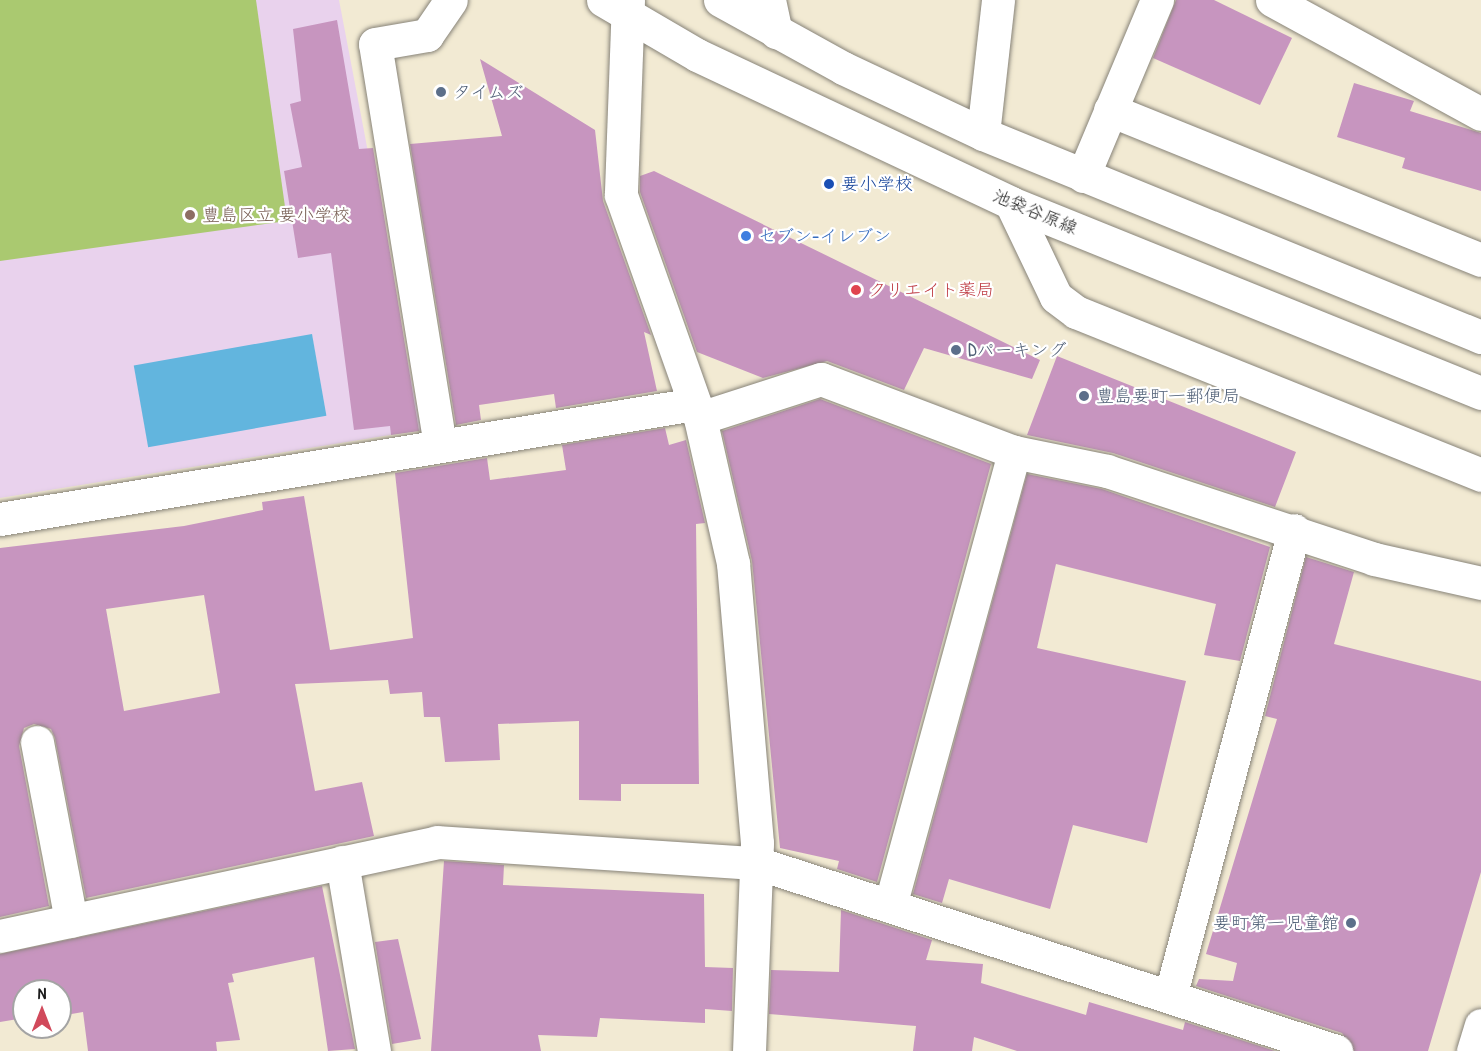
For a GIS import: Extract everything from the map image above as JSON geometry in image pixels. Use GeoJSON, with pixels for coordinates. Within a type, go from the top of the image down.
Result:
{"type":"FeatureCollection","features":[{"type":"Feature","properties":{"kind":"street"},"geometry":{"type":"LineString","coordinates":[[440,445],[375,44],[427,35],[451,0]]}},
{"type":"Feature","properties":{"kind":"street"},"geometry":{"type":"LineString","coordinates":[[720,0],[776,32],[983,134],[1481,337]]}},
{"type":"Feature","properties":{"kind":"street"},"geometry":{"type":"LineString","coordinates":[[769,0],[776,32]]}},
{"type":"Feature","properties":{"kind":"street"},"geometry":{"type":"LineString","coordinates":[[983,134],[998,0]]}},
{"type":"Feature","properties":{"kind":"street"},"geometry":{"type":"LineString","coordinates":[[1083,176],[1157,0]]}},
{"type":"Feature","properties":{"kind":"street"},"geometry":{"type":"LineString","coordinates":[[1272,0],[1481,114]]}},
{"type":"Feature","properties":{"kind":"street"},"geometry":{"type":"LineString","coordinates":[[619,5],[621,195],[697,411],[734,563],[757,863],[749,1051]]}},
{"type":"Feature","properties":{"kind":"street","name":"池袋谷原線"},"geometry":{"type":"LineString","coordinates":[[619,5],[843,127],[1011,203],[1481,393]]}},
{"type":"Feature","properties":{"kind":"street"},"geometry":{"type":"LineString","coordinates":[[1110,110],[1481,260]]}},
{"type":"Feature","properties":{"kind":"street"},"geometry":{"type":"LineString","coordinates":[[1011,203],[1056,297],[1076,312],[1481,475]]}},
{"type":"Feature","properties":{"kind":"street"},"geometry":{"type":"LineString","coordinates":[[0,519],[440,445],[697,411],[821,379],[1014,452],[1107,471],[1294,530],[1374,559],[1481,583]]}},
{"type":"Feature","properties":{"kind":"street"},"geometry":{"type":"LineString","coordinates":[[890,906],[1014,452]]}},
{"type":"Feature","properties":{"kind":"street"},"geometry":{"type":"LineString","coordinates":[[1170,998],[1294,530]]}},
{"type":"Feature","properties":{"kind":"street"},"geometry":{"type":"LineString","coordinates":[[37,742],[71,921]]}},
{"type":"Feature","properties":{"kind":"street"},"geometry":{"type":"LineString","coordinates":[[0,936],[436,842],[757,863],[1336,1051]]}},
{"type":"Feature","properties":{"kind":"street"},"geometry":{"type":"LineString","coordinates":[[342,862],[374,1051]]}},
{"type":"Feature","properties":{"kind":"street"},"geometry":{"type":"LineString","coordinates":[[1473,1051],[1481,1025]]}},
{"type":"Feature","properties":{"kind":"shaded area","name":"豊島区立 要小学校"},"geometry":{"type":"Polygon","coordinates":[[[0,0],[339,0],[421,430],[0,498],[0,0]]]}},
{"type":"Feature","properties":{"kind":"green space"},"geometry":{"type":"Polygon","coordinates":[[[0,0],[256,0],[287,221],[0,261],[0,0]]]}},
{"type":"Feature","properties":{"kind":"water"},"geometry":{"type":"Polygon","coordinates":[[[312,334],[326,416],[148,447],[134,365],[312,334]]]}},
{"type":"Feature","properties":{"kind":"building"},"geometry":{"type":"Polygon","coordinates":[[[1176,0],[1214,0],[1292,38],[1260,105],[1153,58],[1176,0]]]}},
{"type":"Feature","properties":{"kind":"building"},"geometry":{"type":"Polygon","coordinates":[[[337,20],[359,149],[373,148],[419,431],[391,435],[390,426],[354,430],[331,253],[298,258],[284,171],[302,167],[290,104],[301,101],[293,29],[337,20]]]}},
{"type":"Feature","properties":{"kind":"building"},"geometry":{"type":"Polygon","coordinates":[[[480,59],[595,130],[603,201],[651,335],[644,332],[657,391],[556,408],[554,394],[479,405],[481,420],[456,425],[410,144],[502,136],[480,59]]]}},
{"type":"Feature","properties":{"kind":"building"},"geometry":{"type":"Polygon","coordinates":[[[1354,83],[1414,101],[1410,111],[1481,133],[1481,191],[1402,168],[1405,158],[1337,137],[1354,83]]]}},
{"type":"Feature","properties":{"kind":"building"},"geometry":{"type":"Polygon","coordinates":[[[654,171],[1040,360],[1032,379],[924,348],[904,390],[827,361],[763,378],[697,352],[640,192],[640,176],[654,171]]]}},
{"type":"Feature","properties":{"kind":"building"},"geometry":{"type":"Polygon","coordinates":[[[1057,356],[1296,452],[1275,507],[1113,453],[1027,435],[1057,356]]]}},
{"type":"Feature","properties":{"kind":"building"},"geometry":{"type":"Polygon","coordinates":[[[820,399],[991,464],[877,882],[837,869],[839,861],[780,848],[752,561],[722,431],[820,399]]]}},
{"type":"Feature","properties":{"kind":"building"},"geometry":{"type":"Polygon","coordinates":[[[665,428],[669,445],[686,440],[705,523],[696,524],[699,784],[621,784],[621,801],[579,800],[579,721],[498,724],[500,760],[445,762],[440,717],[424,717],[422,692],[390,694],[388,680],[295,684],[315,791],[362,782],[374,836],[86,898],[55,738],[51,729],[34,724],[24,728],[19,746],[49,906],[0,917],[0,548],[184,526],[263,510],[262,502],[304,496],[330,650],[413,638],[395,473],[487,458],[490,480],[566,470],[562,445],[665,428]],[[204,595],[106,609],[124,711],[220,693],[204,595]]]}},
{"type":"Feature","properties":{"kind":"building"},"geometry":{"type":"Polygon","coordinates":[[[1027,474],[1102,489],[1270,547],[1240,661],[1204,655],[1216,604],[1056,564],[1037,648],[1186,681],[1147,843],[1073,825],[1050,909],[949,879],[942,903],[913,894],[1027,474]]]}},
{"type":"Feature","properties":{"kind":"building"},"geometry":{"type":"Polygon","coordinates":[[[1306,557],[1354,572],[1334,644],[1481,681],[1481,872],[1428,1051],[1354,1051],[1342,1033],[1196,986],[1199,979],[1233,981],[1237,963],[1206,954],[1277,719],[1265,716],[1306,557]]]}},
{"type":"Feature","properties":{"kind":"building"},"geometry":{"type":"Polygon","coordinates":[[[444,861],[504,865],[503,885],[704,894],[705,967],[733,968],[732,1011],[705,1009],[705,1023],[600,1018],[597,1037],[538,1035],[541,1051],[431,1051],[444,861]]]}},
{"type":"Feature","properties":{"kind":"building"},"geometry":{"type":"Polygon","coordinates":[[[322,886],[355,1049],[328,1051],[314,957],[232,974],[234,982],[228,983],[240,1040],[216,1042],[217,1051],[88,1051],[83,1012],[72,1014],[72,979],[12,979],[12,1020],[0,1022],[0,954],[322,886]]]}},
{"type":"Feature","properties":{"kind":"building"},"geometry":{"type":"Polygon","coordinates":[[[841,910],[932,940],[926,960],[983,964],[981,983],[1086,1015],[1089,1002],[1183,1030],[1185,1022],[1275,1051],[1017,1051],[974,1037],[972,1051],[913,1051],[916,1026],[769,1014],[771,970],[839,972],[841,910]]]}},
{"type":"Feature","properties":{"kind":"building"},"geometry":{"type":"Polygon","coordinates":[[[398,939],[421,1039],[392,1044],[375,942],[398,939]]]}},
{"type":"Feature","properties":{"kind":"place","name":"タイムズ"},"geometry":{"type":"Point","coordinates":[441,92]}},
{"type":"Feature","properties":{"kind":"place","name":"要小学校"},"geometry":{"type":"Point","coordinates":[829,184]}},
{"type":"Feature","properties":{"kind":"place","name":"豊島区立 要小学校"},"geometry":{"type":"Point","coordinates":[190,215]}},
{"type":"Feature","properties":{"kind":"place","name":"セブン-イレブン"},"geometry":{"type":"Point","coordinates":[746,236]}},
{"type":"Feature","properties":{"kind":"place","name":"クリエイト薬局"},"geometry":{"type":"Point","coordinates":[856,290]}},
{"type":"Feature","properties":{"kind":"place","name":"Dパーキング"},"geometry":{"type":"Point","coordinates":[956,350]}},
{"type":"Feature","properties":{"kind":"place","name":"豊島要町一郵便局"},"geometry":{"type":"Point","coordinates":[1084,396]}},
{"type":"Feature","properties":{"kind":"place","name":"要町第一児童館"},"geometry":{"type":"Point","coordinates":[1351,923]}}]}
